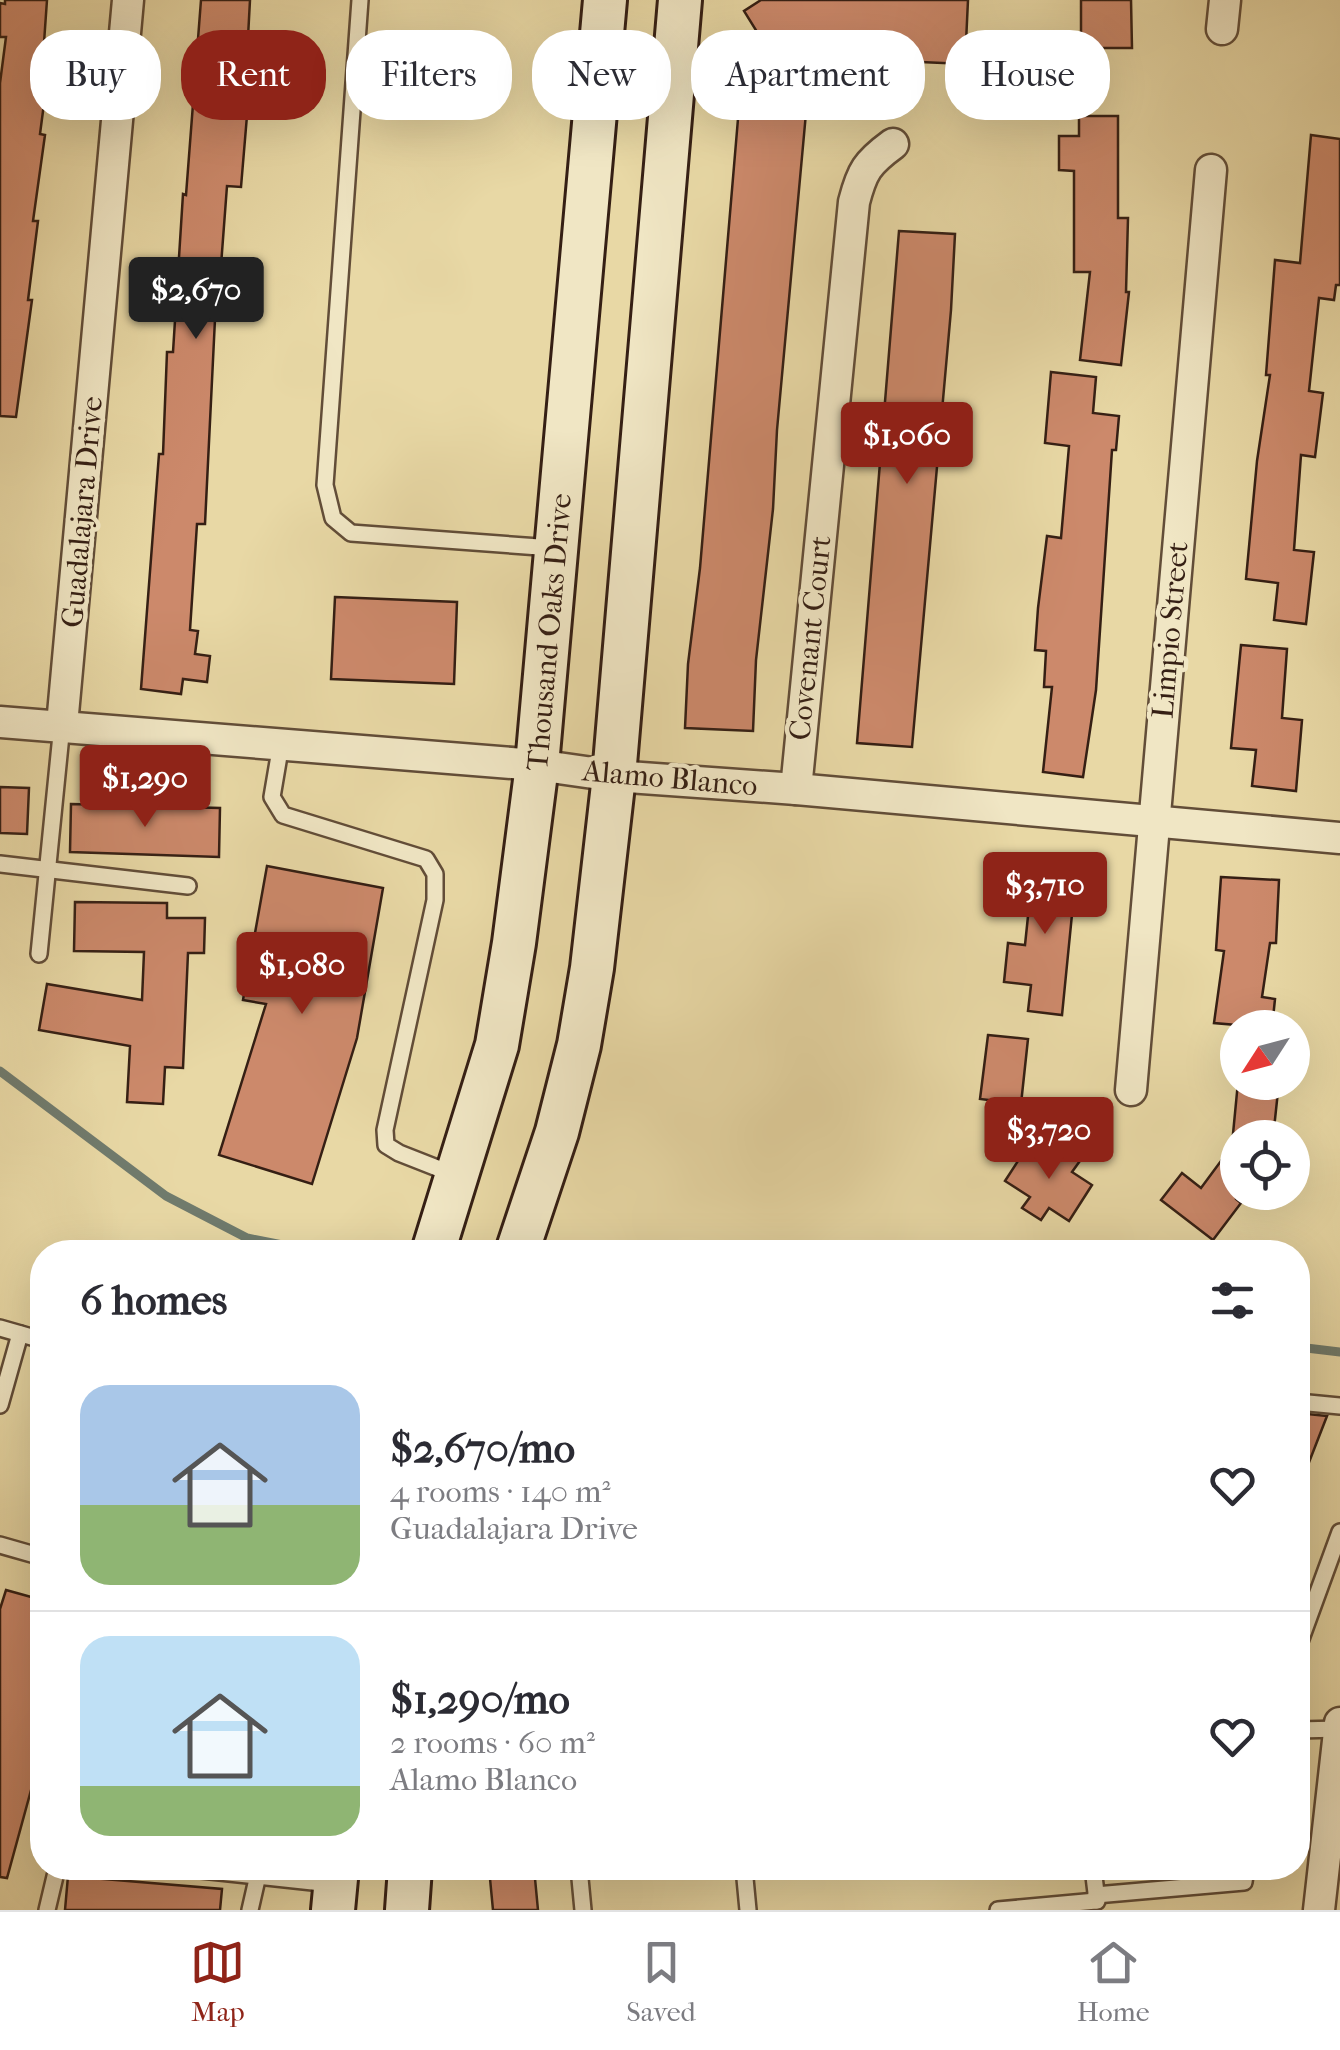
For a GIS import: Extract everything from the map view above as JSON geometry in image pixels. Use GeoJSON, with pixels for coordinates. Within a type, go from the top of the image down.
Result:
{"type":"FeatureCollection","features":[{"type":"Feature","properties":{"kind":"main road","name":"Thousand Oaks Drive"},"geometry":{"type":"LineString","coordinates":[[438,1240],[498,1046],[537,765],[605,0]]}},
{"type":"Feature","properties":{"kind":"main road"},"geometry":{"type":"LineString","coordinates":[[521,1240],[557,1132],[579,1045],[592,968],[614,776],[680,0]]}},
{"type":"Feature","properties":{"kind":"main road"},"geometry":{"type":"LineString","coordinates":[[407,1910],[409,1880]]}},
{"type":"Feature","properties":{"kind":"street","name":"Guadalajara Drive"},"geometry":{"type":"LineString","coordinates":[[62,725],[128,0]]}},
{"type":"Feature","properties":{"kind":"street","name":"Covenant Court"},"geometry":{"type":"LineString","coordinates":[[796,789],[854,202],[861,176],[870,162],[893,144]]}},
{"type":"Feature","properties":{"kind":"street","name":"Limpio Street"},"geometry":{"type":"LineString","coordinates":[[1131,1090],[1211,170]]}},
{"type":"Feature","properties":{"kind":"street","name":"Alamo Blanco"},"geometry":{"type":"LineString","coordinates":[[0,722],[537,765],[614,776],[1340,838]]}},
{"type":"Feature","properties":{"kind":"street"},"geometry":{"type":"LineString","coordinates":[[1319,1910],[1333,1838],[1339,1727]]}},
{"type":"Feature","properties":{"kind":"lane"},"geometry":{"type":"LineString","coordinates":[[360,0],[326,485],[332,518],[351,533],[556,549]]}},
{"type":"Feature","properties":{"kind":"lane"},"geometry":{"type":"LineString","coordinates":[[39,954],[62,725]]}},
{"type":"Feature","properties":{"kind":"lane"},"geometry":{"type":"LineString","coordinates":[[281,744],[272,798],[284,815],[426,859],[436,874],[430,926],[384,1130],[386,1145],[399,1153],[459,1176]]}},
{"type":"Feature","properties":{"kind":"lane"},"geometry":{"type":"LineString","coordinates":[[0,864],[188,886]]}},
{"type":"Feature","properties":{"kind":"lane"},"geometry":{"type":"LineString","coordinates":[[0,1328],[30,1337]]}},
{"type":"Feature","properties":{"kind":"lane"},"geometry":{"type":"LineString","coordinates":[[0,1405],[20,1334]]}},
{"type":"Feature","properties":{"kind":"lane"},"geometry":{"type":"LineString","coordinates":[[1310,1403],[1340,1406]]}},
{"type":"Feature","properties":{"kind":"lane"},"geometry":{"type":"LineString","coordinates":[[1310,1614],[1340,1532]]}},
{"type":"Feature","properties":{"kind":"lane"},"geometry":{"type":"LineString","coordinates":[[0,1545],[30,1554]]}},
{"type":"Feature","properties":{"kind":"lane"},"geometry":{"type":"LineString","coordinates":[[1310,1729],[1339,1727]]}},
{"type":"Feature","properties":{"kind":"lane"},"geometry":{"type":"LineString","coordinates":[[47,1910],[54,1880]]}},
{"type":"Feature","properties":{"kind":"lane"},"geometry":{"type":"LineString","coordinates":[[250,1910],[257,1880]]}},
{"type":"Feature","properties":{"kind":"lane"},"geometry":{"type":"LineString","coordinates":[[284,1880],[335,1888]]}},
{"type":"Feature","properties":{"kind":"lane"},"geometry":{"type":"LineString","coordinates":[[580,1880],[583,1910]]}},
{"type":"Feature","properties":{"kind":"lane"},"geometry":{"type":"LineString","coordinates":[[745,1880],[748,1910]]}},
{"type":"Feature","properties":{"kind":"lane"},"geometry":{"type":"LineString","coordinates":[[998,1910],[1096,1902],[1244,1880]]}},
{"type":"Feature","properties":{"kind":"building"},"geometry":{"type":"Polygon","coordinates":[[[5,0],[47,0],[45,30],[30,30],[30,120],[42,120],[40,134],[45,135],[33,221],[38,221],[28,300],[32,300],[16,417],[0,416],[0,83],[6,37],[0,37],[0,3],[5,4],[5,0]]]}},
{"type":"Feature","properties":{"kind":"building"},"geometry":{"type":"Polygon","coordinates":[[[201,0],[250,0],[248,30],[199,30],[201,0]]]}},
{"type":"Feature","properties":{"kind":"building"},"geometry":{"type":"Polygon","coordinates":[[[761,0],[968,0],[967,30],[945,30],[945,63],[925,62],[925,30],[756,30],[744,11],[761,0]]]}},
{"type":"Feature","properties":{"kind":"building"},"geometry":{"type":"Polygon","coordinates":[[[1081,0],[1131,0],[1132,48],[1110,48],[1110,30],[1081,30],[1081,0]]]}},
{"type":"Feature","properties":{"kind":"building"},"geometry":{"type":"Polygon","coordinates":[[[1110,116],[1118,116],[1118,218],[1128,218],[1129,292],[1121,365],[1080,360],[1090,272],[1074,272],[1074,171],[1059,170],[1059,136],[1079,136],[1079,120],[1110,120],[1110,116]]]}},
{"type":"Feature","properties":{"kind":"building"},"geometry":{"type":"Polygon","coordinates":[[[192,120],[247,120],[241,187],[227,186],[219,292],[229,292],[228,320],[215,319],[205,524],[197,524],[190,630],[198,631],[195,654],[210,656],[207,682],[183,679],[181,694],[141,689],[159,454],[163,454],[167,352],[173,352],[183,194],[186,195],[192,120]]]}},
{"type":"Feature","properties":{"kind":"building"},"geometry":{"type":"Polygon","coordinates":[[[738,120],[805,120],[773,509],[756,660],[753,731],[685,728],[738,120]]]}},
{"type":"Feature","properties":{"kind":"building"},"geometry":{"type":"Polygon","coordinates":[[[1311,135],[1340,139],[1340,285],[1336,285],[1334,300],[1319,298],[1309,391],[1323,393],[1315,457],[1301,455],[1294,550],[1314,552],[1306,624],[1274,620],[1278,583],[1246,579],[1270,375],[1266,375],[1275,260],[1300,263],[1311,135]]]}},
{"type":"Feature","properties":{"kind":"building"},"geometry":{"type":"Polygon","coordinates":[[[899,231],[955,234],[912,747],[857,743],[899,231]]]}},
{"type":"Feature","properties":{"kind":"building"},"geometry":{"type":"Polygon","coordinates":[[[1051,372],[1096,377],[1093,413],[1119,416],[1116,450],[1112,450],[1096,690],[1083,777],[1043,772],[1052,687],[1044,687],[1046,651],[1035,650],[1038,608],[1047,536],[1061,538],[1069,446],[1045,443],[1051,372]]]}},
{"type":"Feature","properties":{"kind":"building"},"geometry":{"type":"Polygon","coordinates":[[[335,597],[457,602],[454,684],[331,679],[335,597]]]}},
{"type":"Feature","properties":{"kind":"building"},"geometry":{"type":"Polygon","coordinates":[[[1241,645],[1287,649],[1282,718],[1302,720],[1296,791],[1252,786],[1256,750],[1231,748],[1241,645]]]}},
{"type":"Feature","properties":{"kind":"building"},"geometry":{"type":"Polygon","coordinates":[[[0,787],[29,788],[27,834],[0,833],[0,787]]]}},
{"type":"Feature","properties":{"kind":"building"},"geometry":{"type":"Polygon","coordinates":[[[71,804],[220,808],[219,857],[70,852],[71,804]]]}},
{"type":"Feature","properties":{"kind":"building"},"geometry":{"type":"Polygon","coordinates":[[[1034,859],[1077,864],[1062,1015],[1028,1011],[1031,985],[1004,982],[1008,943],[1025,945],[1034,859]]]}},
{"type":"Feature","properties":{"kind":"building"},"geometry":{"type":"Polygon","coordinates":[[[267,866],[383,888],[357,1038],[312,1184],[219,1155],[266,1004],[243,1000],[267,866]]]}},
{"type":"Feature","properties":{"kind":"building"},"geometry":{"type":"Polygon","coordinates":[[[1221,877],[1279,880],[1276,943],[1270,943],[1262,997],[1275,999],[1274,1010],[1220,1010],[1220,1024],[1214,1023],[1224,951],[1216,950],[1221,877]]]}},
{"type":"Feature","properties":{"kind":"building"},"geometry":{"type":"Polygon","coordinates":[[[75,902],[167,903],[167,918],[205,918],[204,953],[188,953],[183,1068],[165,1067],[163,1104],[127,1102],[130,1046],[39,1030],[47,984],[142,1000],[144,952],[74,951],[75,902]]]}},
{"type":"Feature","properties":{"kind":"building"},"geometry":{"type":"Polygon","coordinates":[[[988,1035],[1028,1039],[1021,1104],[980,1099],[988,1035]]]}},
{"type":"Feature","properties":{"kind":"building"},"geometry":{"type":"Polygon","coordinates":[[[1236,1100],[1277,1100],[1275,1120],[1234,1120],[1236,1100]]]}},
{"type":"Feature","properties":{"kind":"building"},"geometry":{"type":"Polygon","coordinates":[[[1029,1144],[1055,1161],[1065,1146],[1082,1158],[1072,1172],[1092,1185],[1069,1221],[1049,1208],[1041,1220],[1022,1208],[1030,1197],[1005,1181],[1029,1144]]]}},
{"type":"Feature","properties":{"kind":"building"},"geometry":{"type":"Polygon","coordinates":[[[1220,1162],[1220,1210],[1236,1210],[1213,1240],[1161,1200],[1182,1173],[1201,1188],[1220,1162]]]}},
{"type":"Feature","properties":{"kind":"building"},"geometry":{"type":"Polygon","coordinates":[[[1310,1414],[1327,1416],[1310,1460],[1310,1414]]]}},
{"type":"Feature","properties":{"kind":"building"},"geometry":{"type":"Polygon","coordinates":[[[6,1590],[30,1597],[30,1794],[7,1878],[0,1877],[0,1609],[6,1590]]]}},
{"type":"Feature","properties":{"kind":"building"},"geometry":{"type":"Polygon","coordinates":[[[68,1880],[222,1889],[220,1910],[65,1910],[68,1880]]]}},
{"type":"Feature","properties":{"kind":"building"},"geometry":{"type":"Polygon","coordinates":[[[490,1880],[535,1880],[538,1910],[493,1910],[490,1880]]]}},
{"type":"Feature","properties":{"kind":"waterway"},"geometry":{"type":"LineString","coordinates":[[0,1071],[166,1196],[257,1240]]}},
{"type":"Feature","properties":{"kind":"waterway"},"geometry":{"type":"LineString","coordinates":[[1310,1348],[1340,1352]]}}]}
